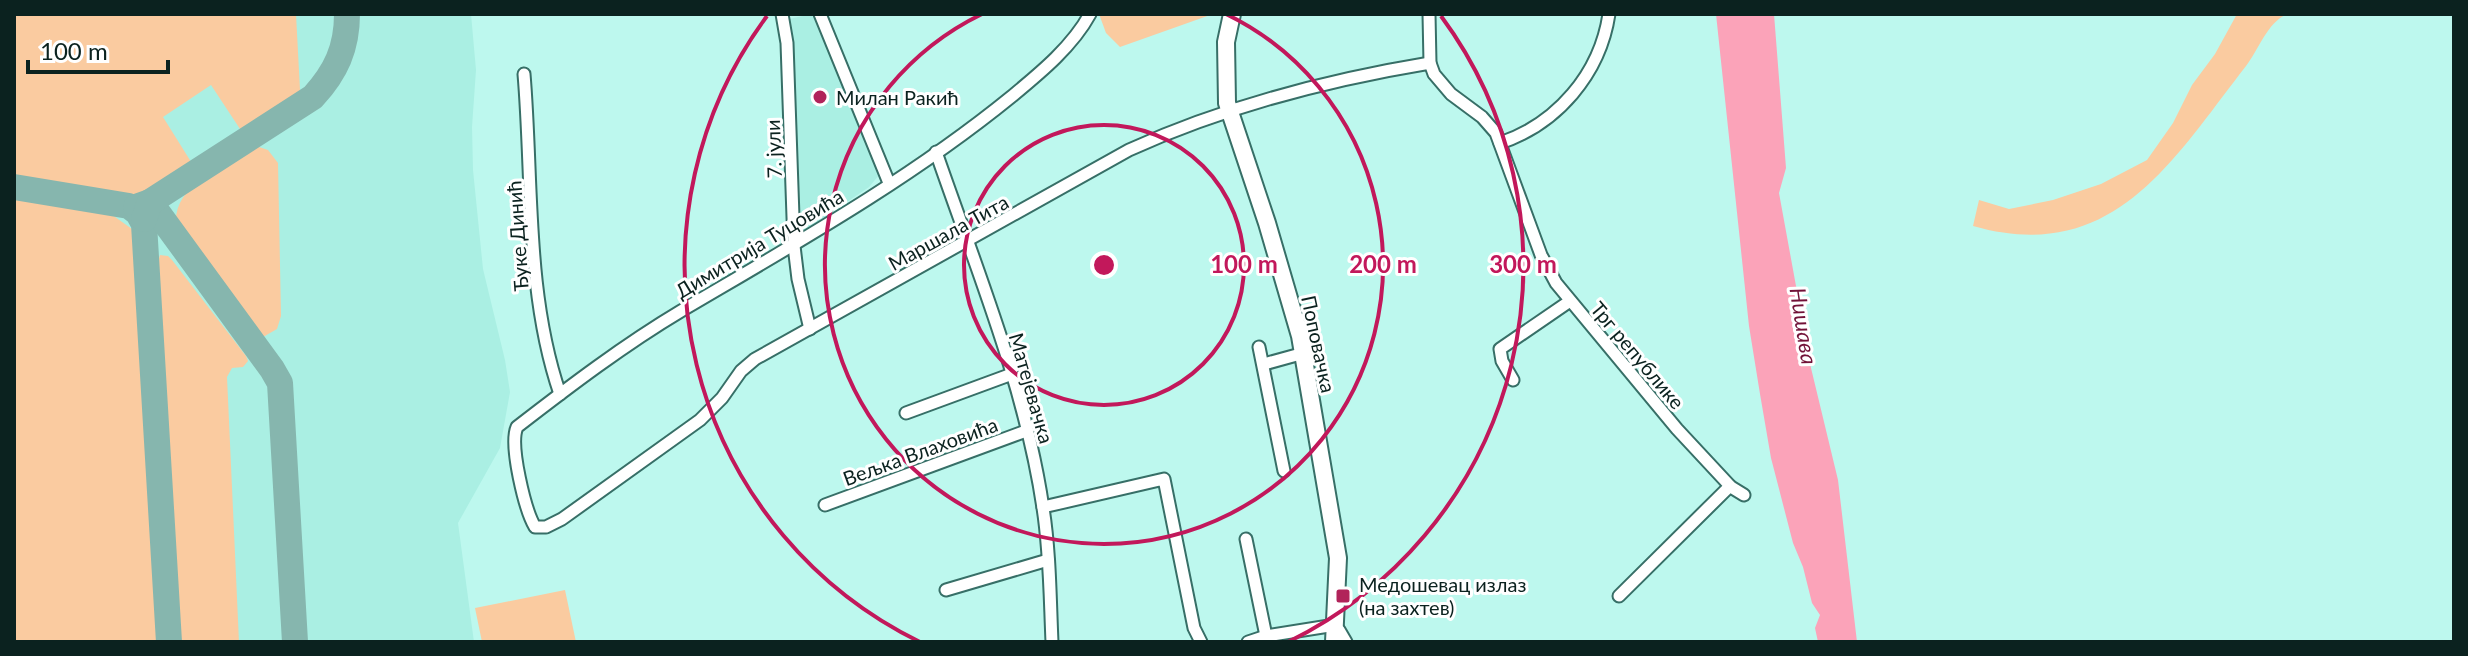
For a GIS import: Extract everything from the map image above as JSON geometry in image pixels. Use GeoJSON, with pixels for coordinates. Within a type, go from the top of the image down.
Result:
{"type":"FeatureCollection","features":[{"type":"Feature","properties":{"kind":"street"},"geometry":{"type":"LineString","coordinates":[[820,14],[889,183]]}},
{"type":"Feature","properties":{"kind":"street","name":"Димитрија Туцовића"},"geometry":{"type":"LineString","coordinates":[[535,527],[527,510],[514,433],[517,427],[679,312],[794,246],[969,130],[1031,80],[1071,41],[1090,14]]}},
{"type":"Feature","properties":{"kind":"street","name":"Поповачка"},"geometry":{"type":"LineString","coordinates":[[1232,14],[1226,42],[1229,112],[1267,223],[1304,353],[1338,558],[1334,634]]}},
{"type":"Feature","properties":{"kind":"street"},"geometry":{"type":"LineString","coordinates":[[1429,14],[1430,63]]}},
{"type":"Feature","properties":{"kind":"street"},"geometry":{"type":"LineString","coordinates":[[1500,143],[1535,129],[1571,97],[1603,39],[1609,14]]}},
{"type":"Feature","properties":{"kind":"street","name":"7. јули"},"geometry":{"type":"LineString","coordinates":[[786,15],[794,246],[810,329]]}},
{"type":"Feature","properties":{"kind":"street","name":"Маршала Тита"},"geometry":{"type":"LineString","coordinates":[[535,527],[554,524],[700,420],[714,408],[748,365],[1129,150],[1169,132],[1229,112],[1356,75],[1430,63]]}},
{"type":"Feature","properties":{"kind":"street","name":"Трг републике"},"geometry":{"type":"LineString","coordinates":[[1430,63],[1443,85],[1490,125],[1500,143],[1541,255],[1556,283],[1677,429],[1730,486],[1744,495]]}},
{"type":"Feature","properties":{"kind":"street","name":"Ђуке Динић"},"geometry":{"type":"LineString","coordinates":[[524,74],[537,293],[560,394]]}},
{"type":"Feature","properties":{"kind":"street","name":"Матејевачка"},"geometry":{"type":"LineString","coordinates":[[936,152],[1012,374],[1026,431],[1043,507],[1052,642]]}},
{"type":"Feature","properties":{"kind":"street"},"geometry":{"type":"LineString","coordinates":[[1513,380],[1502,361],[1500,349],[1570,301]]}},
{"type":"Feature","properties":{"kind":"street"},"geometry":{"type":"LineString","coordinates":[[1259,347],[1284,471]]}},
{"type":"Feature","properties":{"kind":"street"},"geometry":{"type":"LineString","coordinates":[[1264,364],[1304,353]]}},
{"type":"Feature","properties":{"kind":"street"},"geometry":{"type":"LineString","coordinates":[[906,413],[1012,374]]}},
{"type":"Feature","properties":{"kind":"street","name":"Вељка Влаховића"},"geometry":{"type":"LineString","coordinates":[[825,505],[1026,431]]}},
{"type":"Feature","properties":{"kind":"street"},"geometry":{"type":"LineString","coordinates":[[1043,507],[1164,479],[1194,628],[1201,642]]}},
{"type":"Feature","properties":{"kind":"street"},"geometry":{"type":"LineString","coordinates":[[1619,596],[1730,486]]}},
{"type":"Feature","properties":{"kind":"street"},"geometry":{"type":"LineString","coordinates":[[1246,539],[1266,636]]}},
{"type":"Feature","properties":{"kind":"street"},"geometry":{"type":"LineString","coordinates":[[946,590],[1048,560]]}},
{"type":"Feature","properties":{"kind":"street"},"geometry":{"type":"LineString","coordinates":[[1248,642],[1266,636],[1334,634],[1346,642]]}},
{"type":"Feature","properties":{"kind":"shaded area"},"geometry":{"type":"Polygon","coordinates":[[[14,14],[471,14],[476,70],[473,170],[483,269],[510,392],[500,448],[458,523],[474,642],[14,642],[14,14]]]}},
{"type":"Feature","properties":{"kind":"shaded area"},"geometry":{"type":"Polygon","coordinates":[[[14,14],[296,14],[300,90],[242,132],[211,85],[163,117],[193,165],[150,191],[136,194],[102,193],[14,178],[14,14]]]}},
{"type":"Feature","properties":{"kind":"shaded area","name":"Милан Ракић"},"geometry":{"type":"Polygon","coordinates":[[[812,14],[880,174],[869,187],[804,231],[799,229],[789,19],[812,14]]]}},
{"type":"Feature","properties":{"kind":"shaded area"},"geometry":{"type":"Polygon","coordinates":[[[1099,14],[1213,14],[1120,47],[1106,33],[1099,14]]]}},
{"type":"Feature","properties":{"kind":"shaded area"},"geometry":{"type":"Polygon","coordinates":[[[1716,14],[1774,14],[1786,168],[1779,193],[1811,368],[1838,480],[1857,642],[1818,642],[1815,628],[1820,615],[1812,603],[1793,543],[1771,458],[1749,326],[1716,14]]]}},
{"type":"Feature","properties":{"kind":"shaded area"},"geometry":{"type":"Polygon","coordinates":[[[2237,14],[2287,14],[2269,30],[2192,137],[2134,197],[2101,218],[2064,231],[2022,235],[1973,226],[1979,200],[2009,209],[2053,200],[2101,184],[2147,160],[2173,123],[2192,85],[2215,54],[2237,14]]]}},
{"type":"Feature","properties":{"kind":"shaded area"},"geometry":{"type":"Polygon","coordinates":[[[256,146],[268,150],[278,163],[281,316],[277,329],[263,337],[251,333],[178,235],[176,219],[179,206],[196,183],[256,146]]]}},
{"type":"Feature","properties":{"kind":"shaded area"},"geometry":{"type":"Polygon","coordinates":[[[14,195],[108,212],[132,229],[138,247],[158,642],[14,642],[14,195]]]}},
{"type":"Feature","properties":{"kind":"shaded area"},"geometry":{"type":"Polygon","coordinates":[[[160,255],[172,260],[248,361],[243,367],[232,368],[227,377],[239,642],[175,642],[155,271],[160,255]]]}},
{"type":"Feature","properties":{"kind":"shaded area"},"geometry":{"type":"Polygon","coordinates":[[[565,590],[576,642],[482,642],[475,608],[565,590]]]}},
{"type":"Feature","properties":{"kind":"taxiway"},"geometry":{"type":"LineString","coordinates":[[144,219],[150,202],[313,97],[339,59],[347,14]]}},
{"type":"Feature","properties":{"kind":"taxiway"},"geometry":{"type":"LineString","coordinates":[[14,187],[129,206],[138,213],[144,224],[169,642]]}},
{"type":"Feature","properties":{"kind":"taxiway"},"geometry":{"type":"LineString","coordinates":[[136,207],[150,202],[280,383],[295,642]]}},
{"type":"Feature","properties":{"kind":"place","name":"Милан Ракић"},"geometry":{"type":"Point","coordinates":[820,97]}},
{"type":"Feature","properties":{"kind":"place","name":"Медошевац излаз (на захтев)"},"geometry":{"type":"Point","coordinates":[1343,596]}},
{"type":"Feature","properties":{"kind":"water label","name":"Нишава"},"geometry":{"type":"Point","coordinates":[1804,326]}}]}
